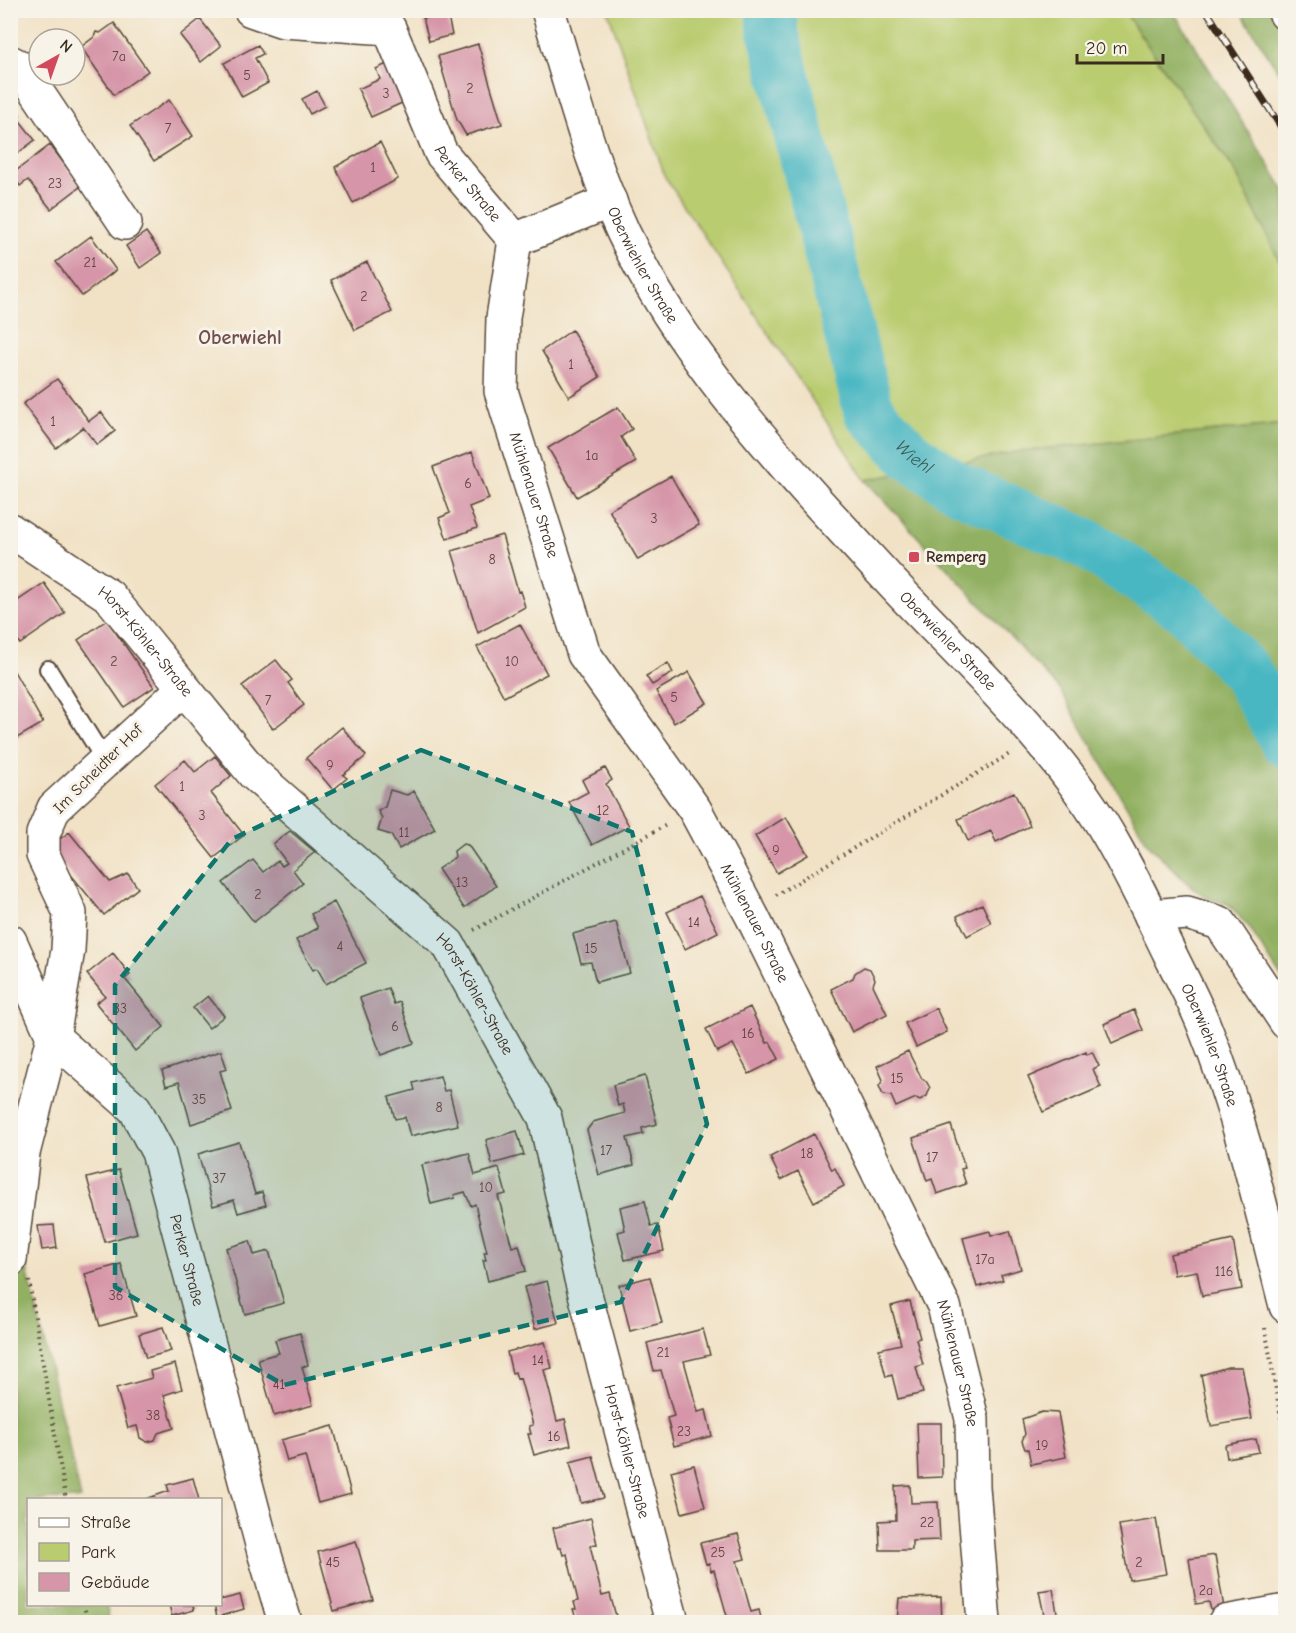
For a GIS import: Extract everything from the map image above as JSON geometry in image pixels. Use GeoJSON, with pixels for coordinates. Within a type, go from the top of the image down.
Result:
{"type":"FeatureCollection","features":[{"type":"Feature","properties":{"kind":"street","name":"Perker Straße"},"geometry":{"type":"LineString","coordinates":[[251,10],[283,21],[391,19],[441,153],[515,240]]}},
{"type":"Feature","properties":{"kind":"street","name":"Oberwiehler Straße"},"geometry":{"type":"LineString","coordinates":[[548,10],[593,158],[633,251],[659,299],[728,396],[888,578],[1035,734],[1102,824],[1151,916],[1205,1026],[1244,1141],[1286,1306]]}},
{"type":"Feature","properties":{"kind":"street"},"geometry":{"type":"LineString","coordinates":[[10,62],[20,67],[124,223]]}},
{"type":"Feature","properties":{"kind":"street"},"geometry":{"type":"LineString","coordinates":[[515,240],[610,201]]}},
{"type":"Feature","properties":{"kind":"street","name":"Mühlenauer Straße"},"geometry":{"type":"LineString","coordinates":[[515,240],[503,318],[501,391],[584,654],[695,810],[749,911],[944,1306],[972,1419],[973,1486],[984,1623]]}},
{"type":"Feature","properties":{"kind":"street","name":"Horst-Köhler-Straße"},"geometry":{"type":"LineString","coordinates":[[10,530],[109,596],[253,773],[448,944],[545,1118],[580,1275],[672,1623]]}},
{"type":"Feature","properties":{"kind":"street","name":"Im Scheidter Hof"},"geometry":{"type":"LineString","coordinates":[[19,1265],[22,1153],[53,1037],[68,950],[70,913],[43,855],[43,834],[54,808],[104,759],[183,689]]}},
{"type":"Feature","properties":{"kind":"street"},"geometry":{"type":"LineString","coordinates":[[1151,916],[1187,913],[1220,923],[1286,1022]]}},
{"type":"Feature","properties":{"kind":"street","name":"Perker Straße"},"geometry":{"type":"LineString","coordinates":[[10,941],[53,1037],[135,1109],[158,1152],[285,1623]]}},
{"type":"Feature","properties":{"kind":"street"},"geometry":{"type":"LineString","coordinates":[[1225,1623],[1286,1611]]}},
{"type":"Feature","properties":{"kind":"lane"},"geometry":{"type":"LineString","coordinates":[[48,669],[104,759]]}},
{"type":"Feature","properties":{"kind":"path"},"geometry":{"type":"LineString","coordinates":[[749,911],[1012,753],[1035,734]]}},
{"type":"Feature","properties":{"kind":"path"},"geometry":{"type":"LineString","coordinates":[[448,944],[695,810]]}},
{"type":"Feature","properties":{"kind":"path"},"geometry":{"type":"LineString","coordinates":[[19,1265],[66,1498]]}},
{"type":"Feature","properties":{"kind":"path"},"geometry":{"type":"LineString","coordinates":[[84,1606],[87,1623]]}},
{"type":"Feature","properties":{"kind":"highlighted area"},"geometry":{"type":"Polygon","coordinates":[[[421,750],[632,832],[707,1124],[621,1302],[284,1385],[115,1287],[115,985],[232,839],[421,750]]]}},
{"type":"Feature","properties":{"kind":"green space"},"geometry":{"type":"Polygon","coordinates":[[[608,11],[1124,11],[1235,171],[1285,272],[1285,424],[1023,451],[865,480],[665,177],[608,11]]]}},
{"type":"Feature","properties":{"kind":"green space"},"geometry":{"type":"Polygon","coordinates":[[[1124,11],[1173,11],[1285,191],[1285,272],[1235,171],[1124,11]]]}},
{"type":"Feature","properties":{"kind":"green space"},"geometry":{"type":"Polygon","coordinates":[[[1240,11],[1277,11],[1285,26],[1285,82],[1240,11]]]}},
{"type":"Feature","properties":{"kind":"green space"},"geometry":{"type":"Polygon","coordinates":[[[1286,424],[1285,984],[1249,927],[1228,904],[1207,898],[1187,883],[1148,844],[1060,690],[865,480],[1023,451],[1286,424]]]}},
{"type":"Feature","properties":{"kind":"green space"},"geometry":{"type":"Polygon","coordinates":[[[10,1197],[81,1498],[27,1498],[27,1606],[106,1606],[110,1622],[11,1622],[10,1197]]]}},
{"type":"Feature","properties":{"kind":"building"},"geometry":{"type":"Polygon","coordinates":[[[447,12],[452,35],[429,41],[423,18],[447,12]]]}},
{"type":"Feature","properties":{"kind":"building"},"geometry":{"type":"Polygon","coordinates":[[[200,19],[221,46],[201,62],[180,35],[200,19]]]}},
{"type":"Feature","properties":{"kind":"building"},"geometry":{"type":"Polygon","coordinates":[[[114,23],[148,71],[114,95],[87,56],[87,42],[96,32],[100,33],[114,23]]]}},
{"type":"Feature","properties":{"kind":"building"},"geometry":{"type":"Polygon","coordinates":[[[478,44],[502,124],[466,135],[457,120],[438,56],[478,44]]]}},
{"type":"Feature","properties":{"kind":"building"},"geometry":{"type":"Polygon","coordinates":[[[258,45],[263,54],[255,58],[268,83],[242,97],[224,63],[258,45]]]}},
{"type":"Feature","properties":{"kind":"building"},"geometry":{"type":"Polygon","coordinates":[[[389,63],[404,102],[371,117],[358,89],[380,79],[376,69],[389,63]]]}},
{"type":"Feature","properties":{"kind":"building"},"geometry":{"type":"Polygon","coordinates":[[[317,91],[325,106],[310,114],[302,99],[317,91]]]}},
{"type":"Feature","properties":{"kind":"building"},"geometry":{"type":"Polygon","coordinates":[[[169,100],[193,136],[154,161],[130,126],[169,100]]]}},
{"type":"Feature","properties":{"kind":"building"},"geometry":{"type":"Polygon","coordinates":[[[10,103],[20,115],[17,117],[35,140],[10,159],[10,103]]]}},
{"type":"Feature","properties":{"kind":"building"},"geometry":{"type":"Polygon","coordinates":[[[380,142],[398,179],[353,203],[335,167],[380,142]]]}},
{"type":"Feature","properties":{"kind":"building"},"geometry":{"type":"Polygon","coordinates":[[[50,145],[81,186],[51,209],[28,180],[20,186],[12,174],[50,145]]]}},
{"type":"Feature","properties":{"kind":"building"},"geometry":{"type":"Polygon","coordinates":[[[146,232],[161,253],[140,268],[126,246],[146,232]]]}},
{"type":"Feature","properties":{"kind":"building"},"geometry":{"type":"Polygon","coordinates":[[[91,236],[116,270],[82,296],[56,262],[91,236]]]}},
{"type":"Feature","properties":{"kind":"building"},"geometry":{"type":"Polygon","coordinates":[[[367,262],[392,312],[355,330],[331,280],[367,262]]]}},
{"type":"Feature","properties":{"kind":"building"},"geometry":{"type":"Polygon","coordinates":[[[572,330],[600,377],[569,397],[542,351],[572,330]]]}},
{"type":"Feature","properties":{"kind":"building"},"geometry":{"type":"Polygon","coordinates":[[[57,379],[89,421],[101,412],[115,431],[97,445],[83,427],[56,448],[23,404],[57,379]]]}},
{"type":"Feature","properties":{"kind":"building"},"geometry":{"type":"Polygon","coordinates":[[[618,407],[632,429],[621,437],[636,462],[577,497],[548,448],[618,407]]]}},
{"type":"Feature","properties":{"kind":"building"},"geometry":{"type":"Polygon","coordinates":[[[472,452],[489,499],[469,507],[477,528],[447,539],[439,518],[450,513],[433,467],[472,452]]]}},
{"type":"Feature","properties":{"kind":"building"},"geometry":{"type":"Polygon","coordinates":[[[671,476],[699,525],[638,560],[609,510],[671,476]]]}},
{"type":"Feature","properties":{"kind":"building"},"geometry":{"type":"Polygon","coordinates":[[[502,535],[518,592],[520,591],[525,607],[478,633],[452,551],[502,535]]]}},
{"type":"Feature","properties":{"kind":"building"},"geometry":{"type":"Polygon","coordinates":[[[44,583],[65,613],[20,644],[10,631],[10,606],[44,583]]]}},
{"type":"Feature","properties":{"kind":"building"},"geometry":{"type":"Polygon","coordinates":[[[107,620],[154,687],[124,707],[78,640],[107,620]]]}},
{"type":"Feature","properties":{"kind":"building"},"geometry":{"type":"Polygon","coordinates":[[[520,624],[547,674],[504,697],[477,647],[520,624]]]}},
{"type":"Feature","properties":{"kind":"building"},"geometry":{"type":"Polygon","coordinates":[[[276,660],[292,680],[288,683],[304,705],[273,729],[242,686],[276,660]]]}},
{"type":"Feature","properties":{"kind":"building"},"geometry":{"type":"Polygon","coordinates":[[[668,663],[673,673],[652,685],[646,676],[668,663]]]}},
{"type":"Feature","properties":{"kind":"building"},"geometry":{"type":"Polygon","coordinates":[[[10,664],[43,723],[10,742],[10,664]]]}},
{"type":"Feature","properties":{"kind":"building"},"geometry":{"type":"Polygon","coordinates":[[[689,672],[707,703],[674,723],[656,691],[689,672]]]}},
{"type":"Feature","properties":{"kind":"building"},"geometry":{"type":"Polygon","coordinates":[[[342,727],[366,756],[343,775],[347,778],[333,790],[306,758],[342,727]]]}},
{"type":"Feature","properties":{"kind":"building"},"geometry":{"type":"Polygon","coordinates":[[[215,756],[231,776],[211,793],[244,835],[214,858],[155,784],[185,760],[195,772],[215,756]]]}},
{"type":"Feature","properties":{"kind":"building"},"geometry":{"type":"Polygon","coordinates":[[[605,768],[612,780],[606,784],[629,826],[592,845],[569,802],[588,792],[582,780],[605,768]]]}},
{"type":"Feature","properties":{"kind":"building"},"geometry":{"type":"Polygon","coordinates":[[[390,790],[407,795],[414,791],[435,829],[399,849],[391,835],[378,831],[382,818],[378,811],[385,807],[390,790]]]}},
{"type":"Feature","properties":{"kind":"building"},"geometry":{"type":"Polygon","coordinates":[[[1014,792],[1030,826],[996,842],[991,831],[968,841],[958,819],[1014,792]]]}},
{"type":"Feature","properties":{"kind":"building"},"geometry":{"type":"Polygon","coordinates":[[[786,817],[808,855],[777,873],[755,836],[786,817]]]}},
{"type":"Feature","properties":{"kind":"building"},"geometry":{"type":"Polygon","coordinates":[[[290,831],[315,852],[293,870],[303,883],[254,922],[223,883],[253,860],[263,872],[278,861],[282,866],[287,863],[273,844],[290,831]]]}},
{"type":"Feature","properties":{"kind":"building"},"geometry":{"type":"Polygon","coordinates":[[[69,832],[110,882],[128,874],[138,888],[104,915],[49,848],[69,832]]]}},
{"type":"Feature","properties":{"kind":"building"},"geometry":{"type":"Polygon","coordinates":[[[463,844],[468,845],[496,886],[464,908],[438,869],[455,857],[454,851],[463,844]]]}},
{"type":"Feature","properties":{"kind":"building"},"geometry":{"type":"Polygon","coordinates":[[[700,896],[718,932],[685,949],[667,912],[700,896]]]}},
{"type":"Feature","properties":{"kind":"building"},"geometry":{"type":"Polygon","coordinates":[[[334,902],[366,963],[326,984],[317,968],[313,970],[296,940],[318,928],[311,914],[334,902]]]}},
{"type":"Feature","properties":{"kind":"building"},"geometry":{"type":"Polygon","coordinates":[[[982,904],[991,923],[967,936],[957,916],[982,904]]]}},
{"type":"Feature","properties":{"kind":"building"},"geometry":{"type":"Polygon","coordinates":[[[616,922],[630,973],[596,982],[591,962],[581,963],[573,934],[616,922]]]}},
{"type":"Feature","properties":{"kind":"building"},"geometry":{"type":"Polygon","coordinates":[[[113,953],[130,975],[125,979],[164,1027],[135,1051],[96,1003],[105,996],[87,974],[113,953]]]}},
{"type":"Feature","properties":{"kind":"building"},"geometry":{"type":"Polygon","coordinates":[[[864,967],[870,969],[875,979],[873,985],[887,1014],[852,1032],[831,989],[853,978],[855,973],[864,967]]]}},
{"type":"Feature","properties":{"kind":"building"},"geometry":{"type":"Polygon","coordinates":[[[388,988],[394,1004],[400,1002],[414,1043],[381,1055],[360,998],[388,988]]]}},
{"type":"Feature","properties":{"kind":"building"},"geometry":{"type":"Polygon","coordinates":[[[208,996],[224,1016],[209,1028],[193,1008],[208,996]]]}},
{"type":"Feature","properties":{"kind":"building"},"geometry":{"type":"Polygon","coordinates":[[[750,1007],[767,1043],[770,1042],[779,1059],[749,1074],[733,1044],[717,1052],[706,1029],[750,1007]]]}},
{"type":"Feature","properties":{"kind":"building"},"geometry":{"type":"Polygon","coordinates":[[[936,1008],[947,1032],[916,1047],[905,1023],[936,1008]]]}},
{"type":"Feature","properties":{"kind":"building"},"geometry":{"type":"Polygon","coordinates":[[[1134,1010],[1143,1030],[1112,1044],[1104,1024],[1134,1010]]]}},
{"type":"Feature","properties":{"kind":"building"},"geometry":{"type":"Polygon","coordinates":[[[221,1051],[227,1069],[220,1071],[232,1111],[191,1124],[179,1082],[166,1086],[162,1071],[221,1051]]]}},
{"type":"Feature","properties":{"kind":"building"},"geometry":{"type":"Polygon","coordinates":[[[908,1051],[922,1079],[930,1088],[927,1096],[920,1100],[916,1098],[896,1107],[891,1096],[883,1095],[879,1086],[883,1080],[877,1066],[908,1051]]]}},
{"type":"Feature","properties":{"kind":"building"},"geometry":{"type":"Polygon","coordinates":[[[1086,1052],[1087,1055],[1092,1052],[1099,1066],[1093,1069],[1101,1087],[1043,1112],[1028,1077],[1086,1052]]]}},
{"type":"Feature","properties":{"kind":"building"},"geometry":{"type":"Polygon","coordinates":[[[440,1076],[444,1091],[449,1090],[458,1125],[410,1136],[405,1117],[395,1119],[389,1097],[415,1090],[413,1083],[440,1076]]]}},
{"type":"Feature","properties":{"kind":"building"},"geometry":{"type":"Polygon","coordinates":[[[645,1076],[657,1124],[642,1128],[643,1134],[627,1138],[634,1165],[599,1175],[587,1130],[593,1122],[625,1113],[623,1104],[618,1106],[613,1085],[645,1076]]]}},
{"type":"Feature","properties":{"kind":"building"},"geometry":{"type":"Polygon","coordinates":[[[951,1125],[965,1168],[961,1169],[966,1184],[937,1194],[932,1179],[927,1181],[913,1138],[951,1125]]]}},
{"type":"Feature","properties":{"kind":"building"},"geometry":{"type":"Polygon","coordinates":[[[517,1131],[524,1155],[492,1164],[486,1140],[517,1131]]]}},
{"type":"Feature","properties":{"kind":"building"},"geometry":{"type":"Polygon","coordinates":[[[814,1134],[832,1170],[835,1168],[844,1186],[814,1202],[798,1171],[781,1180],[770,1157],[814,1134]]]}},
{"type":"Feature","properties":{"kind":"building"},"geometry":{"type":"Polygon","coordinates":[[[239,1142],[255,1194],[262,1192],[266,1205],[238,1213],[234,1200],[213,1206],[198,1154],[239,1142]]]}},
{"type":"Feature","properties":{"kind":"building"},"geometry":{"type":"Polygon","coordinates":[[[469,1153],[475,1175],[499,1168],[506,1194],[498,1196],[512,1247],[519,1245],[526,1271],[488,1281],[483,1260],[486,1260],[484,1252],[487,1252],[475,1204],[471,1206],[465,1192],[454,1195],[455,1198],[431,1204],[422,1165],[469,1153]]]}},
{"type":"Feature","properties":{"kind":"building"},"geometry":{"type":"Polygon","coordinates":[[[119,1170],[137,1233],[105,1242],[87,1178],[119,1170]]]}},
{"type":"Feature","properties":{"kind":"building"},"geometry":{"type":"Polygon","coordinates":[[[645,1201],[651,1226],[658,1225],[664,1251],[625,1260],[618,1232],[625,1230],[620,1207],[645,1201]]]}},
{"type":"Feature","properties":{"kind":"building"},"geometry":{"type":"Polygon","coordinates":[[[54,1225],[57,1248],[42,1250],[38,1226],[54,1225]]]}},
{"type":"Feature","properties":{"kind":"building"},"geometry":{"type":"Polygon","coordinates":[[[990,1231],[991,1236],[1010,1231],[1021,1269],[1001,1275],[1003,1280],[977,1287],[963,1238],[990,1231]]]}},
{"type":"Feature","properties":{"kind":"building"},"geometry":{"type":"Polygon","coordinates":[[[1233,1240],[1242,1289],[1202,1296],[1197,1271],[1174,1275],[1170,1254],[1233,1240]]]}},
{"type":"Feature","properties":{"kind":"building"},"geometry":{"type":"Polygon","coordinates":[[[250,1241],[254,1255],[269,1251],[284,1303],[245,1314],[226,1248],[250,1241]]]}},
{"type":"Feature","properties":{"kind":"building"},"geometry":{"type":"Polygon","coordinates":[[[121,1264],[136,1316],[100,1326],[85,1274],[121,1264]]]}},
{"type":"Feature","properties":{"kind":"building"},"geometry":{"type":"Polygon","coordinates":[[[650,1277],[662,1323],[630,1331],[619,1285],[650,1277]]]}},
{"type":"Feature","properties":{"kind":"building"},"geometry":{"type":"Polygon","coordinates":[[[547,1281],[558,1323],[535,1329],[524,1287],[547,1281]]]}},
{"type":"Feature","properties":{"kind":"building"},"geometry":{"type":"Polygon","coordinates":[[[910,1301],[920,1338],[916,1339],[923,1365],[916,1367],[923,1393],[898,1399],[892,1375],[886,1377],[879,1349],[901,1344],[891,1306],[910,1301]]]}},
{"type":"Feature","properties":{"kind":"building"},"geometry":{"type":"Polygon","coordinates":[[[163,1327],[171,1351],[146,1358],[139,1334],[163,1327]]]}},
{"type":"Feature","properties":{"kind":"building"},"geometry":{"type":"Polygon","coordinates":[[[703,1329],[710,1355],[684,1361],[698,1412],[706,1410],[712,1436],[674,1446],[667,1418],[674,1416],[661,1370],[654,1371],[647,1343],[703,1329]]]}},
{"type":"Feature","properties":{"kind":"building"},"geometry":{"type":"Polygon","coordinates":[[[300,1333],[308,1365],[302,1367],[313,1405],[274,1416],[258,1359],[279,1353],[275,1340],[300,1333]]]}},
{"type":"Feature","properties":{"kind":"building"},"geometry":{"type":"Polygon","coordinates":[[[545,1342],[552,1368],[544,1370],[557,1421],[565,1419],[571,1445],[534,1455],[528,1434],[531,1434],[529,1426],[533,1425],[520,1378],[517,1379],[515,1372],[512,1373],[507,1352],[545,1342]]]}},
{"type":"Feature","properties":{"kind":"building"},"geometry":{"type":"Polygon","coordinates":[[[175,1364],[182,1389],[164,1395],[174,1428],[158,1433],[155,1440],[147,1442],[140,1438],[137,1426],[128,1428],[116,1388],[152,1378],[150,1371],[175,1364]]]}},
{"type":"Feature","properties":{"kind":"building"},"geometry":{"type":"Polygon","coordinates":[[[1228,1367],[1242,1367],[1252,1419],[1211,1426],[1201,1375],[1228,1367]]]}},
{"type":"Feature","properties":{"kind":"building"},"geometry":{"type":"Polygon","coordinates":[[[1042,1412],[1058,1413],[1066,1457],[1031,1464],[1028,1449],[1025,1449],[1022,1441],[1025,1434],[1022,1419],[1042,1412]]]}},
{"type":"Feature","properties":{"kind":"building"},"geometry":{"type":"Polygon","coordinates":[[[917,1423],[941,1423],[942,1477],[919,1478],[917,1423]]]}},
{"type":"Feature","properties":{"kind":"building"},"geometry":{"type":"Polygon","coordinates":[[[333,1426],[351,1494],[318,1503],[305,1456],[287,1461],[281,1440],[333,1426]]]}},
{"type":"Feature","properties":{"kind":"building"},"geometry":{"type":"Polygon","coordinates":[[[1256,1439],[1259,1452],[1227,1458],[1225,1445],[1256,1439]]]}},
{"type":"Feature","properties":{"kind":"building"},"geometry":{"type":"Polygon","coordinates":[[[593,1456],[604,1498],[581,1503],[570,1462],[593,1456]]]}},
{"type":"Feature","properties":{"kind":"building"},"geometry":{"type":"Polygon","coordinates":[[[694,1465],[705,1507],[682,1513],[671,1471],[694,1465]]]}},
{"type":"Feature","properties":{"kind":"building"},"geometry":{"type":"Polygon","coordinates":[[[193,1478],[198,1498],[149,1498],[169,1491],[167,1485],[193,1478]]]}},
{"type":"Feature","properties":{"kind":"building"},"geometry":{"type":"Polygon","coordinates":[[[910,1485],[911,1503],[938,1502],[940,1540],[912,1541],[912,1550],[880,1550],[879,1521],[896,1520],[895,1486],[910,1485]]]}},
{"type":"Feature","properties":{"kind":"building"},"geometry":{"type":"Polygon","coordinates":[[[591,1518],[597,1544],[590,1545],[602,1596],[610,1594],[617,1620],[577,1622],[573,1609],[576,1609],[574,1602],[578,1601],[567,1554],[563,1555],[561,1548],[558,1548],[553,1528],[591,1518]]]}},
{"type":"Feature","properties":{"kind":"building"},"geometry":{"type":"Polygon","coordinates":[[[1156,1519],[1166,1574],[1129,1580],[1119,1525],[1156,1519]]]}},
{"type":"Feature","properties":{"kind":"building"},"geometry":{"type":"Polygon","coordinates":[[[738,1534],[745,1559],[737,1561],[751,1612],[759,1610],[762,1622],[724,1622],[723,1617],[727,1616],[714,1570],[711,1571],[709,1563],[706,1564],[700,1543],[738,1534]]]}},
{"type":"Feature","properties":{"kind":"building"},"geometry":{"type":"Polygon","coordinates":[[[356,1541],[373,1600],[334,1611],[318,1552],[356,1541]]]}},
{"type":"Feature","properties":{"kind":"building"},"geometry":{"type":"Polygon","coordinates":[[[1215,1555],[1224,1608],[1211,1610],[1209,1602],[1196,1604],[1189,1559],[1215,1555]]]}},
{"type":"Feature","properties":{"kind":"building"},"geometry":{"type":"Polygon","coordinates":[[[1053,1589],[1058,1619],[1045,1620],[1039,1591],[1053,1589]]]}},
{"type":"Feature","properties":{"kind":"building"},"geometry":{"type":"Polygon","coordinates":[[[240,1595],[244,1609],[217,1617],[214,1606],[222,1606],[222,1600],[240,1595]]]}},
{"type":"Feature","properties":{"kind":"building"},"geometry":{"type":"Polygon","coordinates":[[[941,1597],[942,1622],[897,1622],[899,1598],[941,1597]]]}},
{"type":"Feature","properties":{"kind":"building"},"geometry":{"type":"Polygon","coordinates":[[[169,1606],[193,1606],[194,1610],[172,1616],[169,1606]]]}},
{"type":"Feature","properties":{"kind":"waterway","name":"Wiehl"},"geometry":{"type":"LineString","coordinates":[[771,10],[773,31],[869,412],[910,455],[959,488],[1089,545],[1185,608],[1246,672],[1286,742]]}},
{"type":"Feature","properties":{"kind":"railway"},"geometry":{"type":"LineString","coordinates":[[1206,10],[1286,135]]}},
{"type":"Feature","properties":{"kind":"place","name":"Remperg"},"geometry":{"type":"Point","coordinates":[914,557]}},
{"type":"Feature","properties":{"kind":"district","name":"Oberwiehl"},"geometry":{"type":"Point","coordinates":[240,337]}}]}
